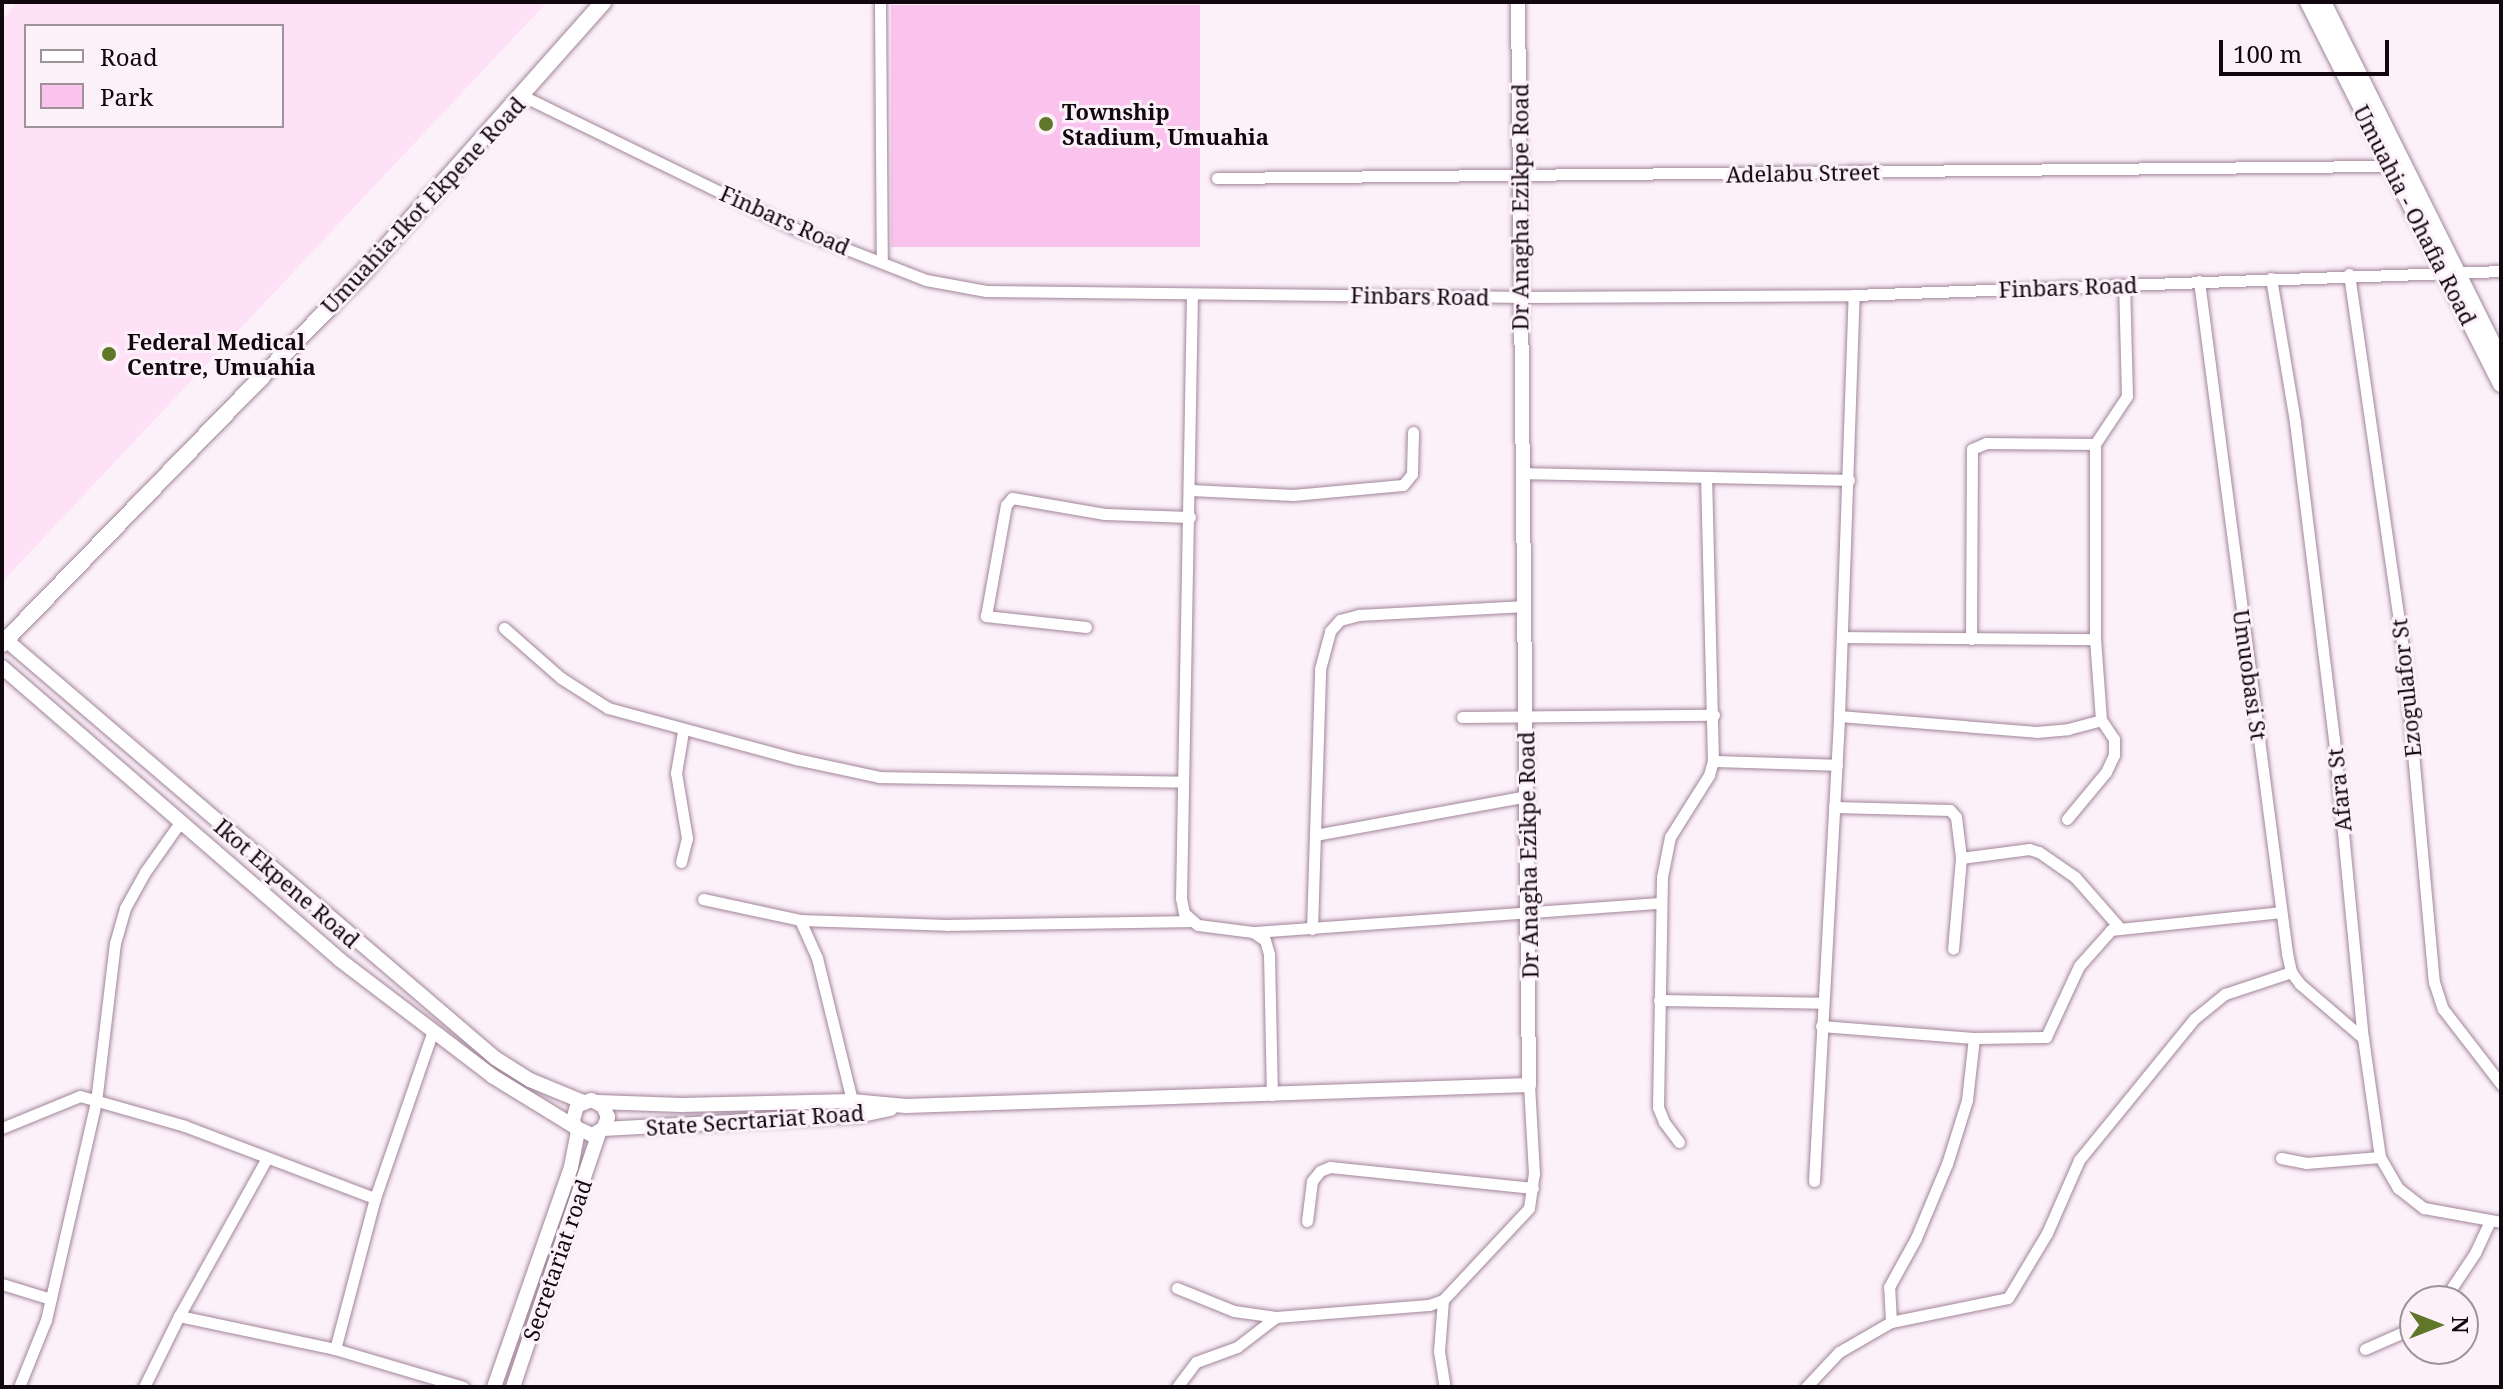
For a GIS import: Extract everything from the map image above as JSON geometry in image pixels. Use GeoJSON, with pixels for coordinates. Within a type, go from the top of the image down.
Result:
{"type":"FeatureCollection","features":[{"type":"Feature","properties":{"kind":"main road","name":"Umuahia-Ikot Ekpene Road"},"geometry":{"type":"LineString","coordinates":[[4,642],[361,275],[523,96],[603,2]]}},
{"type":"Feature","properties":{"kind":"main road","name":"Umuahia - Ohafia Road"},"geometry":{"type":"LineString","coordinates":[[2308,2],[2389,166],[2501,360]]}},
{"type":"Feature","properties":{"kind":"main road","name":"Umuahia - Ohafia Road"},"geometry":{"type":"LineString","coordinates":[[2323,2],[2501,384]]}},
{"type":"Feature","properties":{"kind":"street"},"geometry":{"type":"LineString","coordinates":[[880,2],[882,262]]}},
{"type":"Feature","properties":{"kind":"street","name":"Dr Anagha Ezikpe Road"},"geometry":{"type":"LineString","coordinates":[[1518,2],[1529,1085]]}},
{"type":"Feature","properties":{"kind":"street","name":"Finbars Road"},"geometry":{"type":"LineString","coordinates":[[523,96],[798,230],[926,280],[986,291],[1520,297],[1854,295],[2349,274],[2501,271]]}},
{"type":"Feature","properties":{"kind":"street","name":"Adelabu Street"},"geometry":{"type":"LineString","coordinates":[[1217,178],[2389,166]]}},
{"type":"Feature","properties":{"kind":"street","name":"Ezogulafor St"},"geometry":{"type":"LineString","coordinates":[[2349,274],[2404,654],[2434,982],[2443,1009],[2501,1084]]}},
{"type":"Feature","properties":{"kind":"street","name":"Afara St"},"geometry":{"type":"LineString","coordinates":[[2271,278],[2295,422],[2330,708],[2363,1038],[2380,1157],[2398,1188],[2409,1200],[2424,1208],[2495,1221]]}},
{"type":"Feature","properties":{"kind":"street","name":"Umuobasi St"},"geometry":{"type":"LineString","coordinates":[[2199,281],[2291,972]]}},
{"type":"Feature","properties":{"kind":"street"},"geometry":{"type":"LineString","coordinates":[[2067,819],[2106,772],[2114,755],[2114,739],[2101,720],[2095,639],[2095,444],[2127,396],[2124,285]]}},
{"type":"Feature","properties":{"kind":"street"},"geometry":{"type":"LineString","coordinates":[[1192,294],[1191,490],[1182,782],[1181,898],[1184,913],[1198,925],[1266,936],[1312,929],[1661,903]]}},
{"type":"Feature","properties":{"kind":"street"},"geometry":{"type":"LineString","coordinates":[[1814,1181],[1837,765],[1854,295]]}},
{"type":"Feature","properties":{"kind":"street"},"geometry":{"type":"LineString","coordinates":[[1191,490],[1293,495],[1403,485],[1412,474],[1413,432]]}},
{"type":"Feature","properties":{"kind":"street"},"geometry":{"type":"LineString","coordinates":[[1971,639],[1972,449],[1986,443],[2095,444]]}},
{"type":"Feature","properties":{"kind":"street"},"geometry":{"type":"LineString","coordinates":[[1523,473],[1849,480]]}},
{"type":"Feature","properties":{"kind":"street"},"geometry":{"type":"LineString","coordinates":[[1679,1142],[1664,1122],[1658,1107],[1662,877],[1670,837],[1709,775],[1713,761],[1706,478]]}},
{"type":"Feature","properties":{"kind":"street"},"geometry":{"type":"LineString","coordinates":[[1086,627],[986,616],[1006,505],[1012,498],[1105,514],[1190,517]]}},
{"type":"Feature","properties":{"kind":"street"},"geometry":{"type":"LineString","coordinates":[[1312,929],[1320,669],[1330,631],[1340,620],[1359,615],[1525,606]]}},
{"type":"Feature","properties":{"kind":"street"},"geometry":{"type":"LineString","coordinates":[[504,628],[561,678],[608,708],[683,731],[879,777],[1182,782]]}},
{"type":"Feature","properties":{"kind":"street"},"geometry":{"type":"LineString","coordinates":[[1842,637],[2095,639]]}},
{"type":"Feature","properties":{"kind":"street","name":"Ikot Ekpene Road"},"geometry":{"type":"LineString","coordinates":[[4,642],[495,1058],[530,1080],[591,1102],[681,1105],[852,1101],[906,1106]]}},
{"type":"Feature","properties":{"kind":"street"},"geometry":{"type":"LineString","coordinates":[[2,667],[340,960],[432,1033],[536,1106],[576,1128],[592,1135],[601,1131],[608,1117],[591,1102],[574,1112],[576,1128],[571,1167],[494,1387]]}},
{"type":"Feature","properties":{"kind":"street"},"geometry":{"type":"LineString","coordinates":[[1462,717],[1714,715]]}},
{"type":"Feature","properties":{"kind":"street"},"geometry":{"type":"LineString","coordinates":[[1839,716],[2036,732],[2068,729],[2101,720]]}},
{"type":"Feature","properties":{"kind":"street"},"geometry":{"type":"LineString","coordinates":[[681,862],[687,838],[676,773],[683,731]]}},
{"type":"Feature","properties":{"kind":"street"},"geometry":{"type":"LineString","coordinates":[[1713,761],[1837,765]]}},
{"type":"Feature","properties":{"kind":"street"},"geometry":{"type":"LineString","coordinates":[[1315,835],[1527,796]]}},
{"type":"Feature","properties":{"kind":"street"},"geometry":{"type":"LineString","coordinates":[[1834,807],[1950,810],[1956,817],[1961,858],[1953,949]]}},
{"type":"Feature","properties":{"kind":"street"},"geometry":{"type":"LineString","coordinates":[[19,1387],[51,1299],[96,1102],[115,943],[125,908],[181,821]]}},
{"type":"Feature","properties":{"kind":"street"},"geometry":{"type":"LineString","coordinates":[[1961,858],[2029,849],[2039,852],[2075,877],[2119,927]]}},
{"type":"Feature","properties":{"kind":"street"},"geometry":{"type":"LineString","coordinates":[[703,899],[800,920],[947,925],[1191,921]]}},
{"type":"Feature","properties":{"kind":"street"},"geometry":{"type":"LineString","coordinates":[[1821,1026],[1974,1038],[2046,1037],[2079,966],[2111,930],[2281,912]]}},
{"type":"Feature","properties":{"kind":"street"},"geometry":{"type":"LineString","coordinates":[[800,920],[817,958],[852,1101]]}},
{"type":"Feature","properties":{"kind":"street"},"geometry":{"type":"LineString","coordinates":[[1266,936],[1272,1095]]}},
{"type":"Feature","properties":{"kind":"street"},"geometry":{"type":"LineString","coordinates":[[1806,1387],[1839,1352],[1891,1322],[2008,1298],[2047,1233],[2079,1160],[2194,1019],[2225,994],[2291,972],[2300,984],[2363,1038]]}},
{"type":"Feature","properties":{"kind":"street"},"geometry":{"type":"LineString","coordinates":[[1659,1000],[1823,1003]]}},
{"type":"Feature","properties":{"kind":"street"},"geometry":{"type":"LineString","coordinates":[[335,1349],[375,1198],[432,1033]]}},
{"type":"Feature","properties":{"kind":"street"},"geometry":{"type":"LineString","coordinates":[[1891,1322],[1889,1287],[1916,1238],[1947,1164],[1967,1100],[1974,1038]]}},
{"type":"Feature","properties":{"kind":"street"},"geometry":{"type":"LineString","coordinates":[[906,1106],[1529,1085],[1533,1188],[1529,1208],[1443,1300],[1429,1305],[1276,1317],[1234,1311],[1177,1288]]}},
{"type":"Feature","properties":{"kind":"street"},"geometry":{"type":"LineString","coordinates":[[2,1128],[80,1096],[185,1126],[266,1160],[375,1198]]}},
{"type":"Feature","properties":{"kind":"street","name":"State Secrtariat Road"},"geometry":{"type":"LineString","coordinates":[[601,1131],[862,1115],[906,1106]]}},
{"type":"Feature","properties":{"kind":"street","name":"Secretariat road"},"geometry":{"type":"LineString","coordinates":[[513,1387],[601,1131]]}},
{"type":"Feature","properties":{"kind":"street"},"geometry":{"type":"LineString","coordinates":[[2281,1158],[2306,1163],[2380,1157]]}},
{"type":"Feature","properties":{"kind":"street"},"geometry":{"type":"LineString","coordinates":[[144,1387],[179,1316],[266,1160]]}},
{"type":"Feature","properties":{"kind":"street"},"geometry":{"type":"LineString","coordinates":[[1307,1221],[1312,1181],[1320,1171],[1330,1167],[1533,1188]]}},
{"type":"Feature","properties":{"kind":"street"},"geometry":{"type":"LineString","coordinates":[[2454,1285],[2495,1221]]}},
{"type":"Feature","properties":{"kind":"street"},"geometry":{"type":"LineString","coordinates":[[2,1284],[51,1299]]}},
{"type":"Feature","properties":{"kind":"street"},"geometry":{"type":"LineString","coordinates":[[1443,1300],[1439,1351],[1445,1387]]}},
{"type":"Feature","properties":{"kind":"street"},"geometry":{"type":"LineString","coordinates":[[179,1316],[335,1349],[463,1387]]}},
{"type":"Feature","properties":{"kind":"street"},"geometry":{"type":"LineString","coordinates":[[1177,1387],[1196,1362],[1237,1347],[1276,1317]]}},
{"type":"Feature","properties":{"kind":"street"},"geometry":{"type":"LineString","coordinates":[[2365,1349],[2399,1334]]}},
{"type":"Feature","properties":{"kind":"shaded area","name":"Federal Medical Centre, Umuahia"},"geometry":{"type":"Polygon","coordinates":[[[17,2],[547,2],[2,582],[2,21],[17,2]]]}},
{"type":"Feature","properties":{"kind":"green space","name":"Township Stadium, Umuahia"},"geometry":{"type":"Polygon","coordinates":[[[891,5],[1200,5],[1200,247],[891,247],[891,5]]]}},
{"type":"Feature","properties":{"kind":"place","name":"Township Stadium, Umuahia"},"geometry":{"type":"Point","coordinates":[1046,124]}},
{"type":"Feature","properties":{"kind":"place","name":"Federal Medical Centre, Umuahia"},"geometry":{"type":"Point","coordinates":[109,354]}}]}
